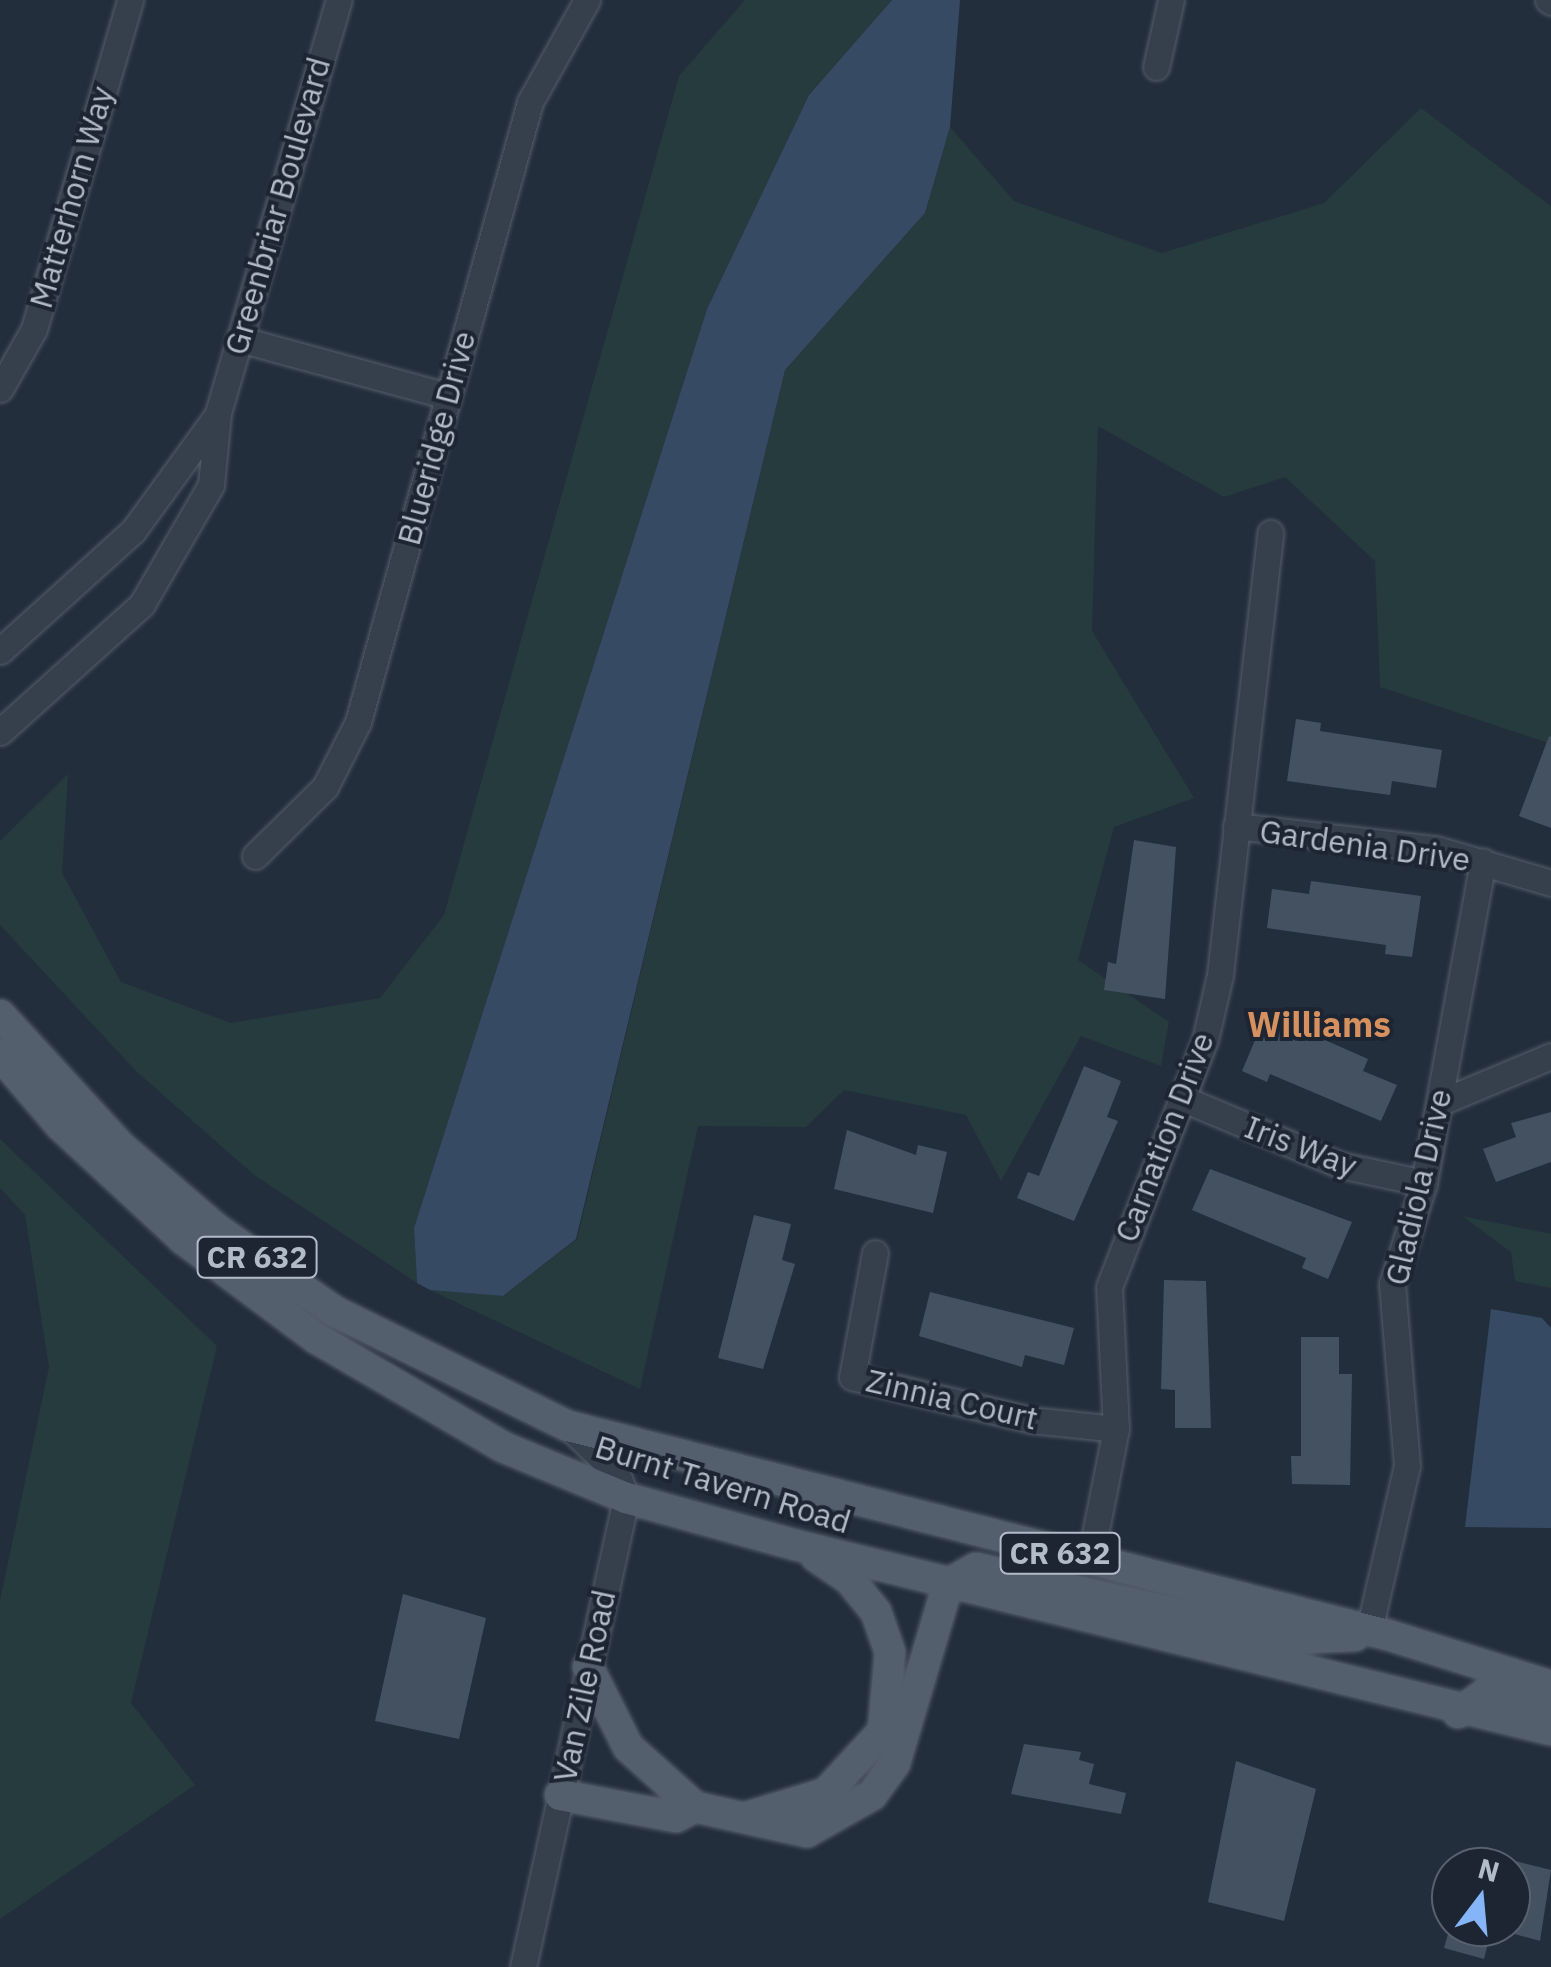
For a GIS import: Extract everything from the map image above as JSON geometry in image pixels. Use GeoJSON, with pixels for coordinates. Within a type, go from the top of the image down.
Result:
{"type":"FeatureCollection","features":[{"type":"Feature","properties":{"kind":"main road","name":"Burnt Tavern Road"},"geometry":{"type":"LineString","coordinates":[[0,1015],[121,1146],[218,1230],[334,1311],[453,1376],[568,1426],[1379,1632],[1551,1686]]}},
{"type":"Feature","properties":{"kind":"main road","name":"Burnt Tavern Road"},"geometry":{"type":"LineString","coordinates":[[3,1055],[60,1125],[183,1239],[316,1338],[484,1438],[626,1498],[796,1545],[1458,1713],[1551,1730]]}},
{"type":"Feature","properties":{"kind":"main road"},"geometry":{"type":"LineString","coordinates":[[750,1816],[826,1793],[860,1764],[883,1731],[891,1696],[890,1652],[876,1612],[849,1579],[796,1545]]}},
{"type":"Feature","properties":{"kind":"main road"},"geometry":{"type":"LineString","coordinates":[[560,1795],[676,1817],[695,1808],[750,1816],[807,1832],[872,1795],[908,1736],[948,1584],[976,1568],[1005,1569],[1289,1640],[1379,1632]]}},
{"type":"Feature","properties":{"kind":"main road"},"geometry":{"type":"LineString","coordinates":[[588,1667],[628,1747],[695,1808]]}},
{"type":"Feature","properties":{"kind":"main road"},"geometry":{"type":"LineString","coordinates":[[1458,1713],[1493,1688],[1551,1705]]}},
{"type":"Feature","properties":{"kind":"street","name":"Matterhorn Way"},"geometry":{"type":"LineString","coordinates":[[0,389],[34,329],[130,0]]}},
{"type":"Feature","properties":{"kind":"street","name":"Greenbriar Boulevard"},"geometry":{"type":"LineString","coordinates":[[0,732],[142,604],[171,566],[211,485],[218,414],[339,0]]}},
{"type":"Feature","properties":{"kind":"street","name":"Blueridge Drive"},"geometry":{"type":"LineString","coordinates":[[254,856],[342,762],[530,102],[587,0]]}},
{"type":"Feature","properties":{"kind":"street"},"geometry":{"type":"LineString","coordinates":[[1156,67],[1171,0]]}},
{"type":"Feature","properties":{"kind":"street"},"geometry":{"type":"LineString","coordinates":[[239,339],[448,396]]}},
{"type":"Feature","properties":{"kind":"street","name":"Greenbriar Boulevard"},"geometry":{"type":"LineString","coordinates":[[0,651],[133,530],[218,414]]}},
{"type":"Feature","properties":{"kind":"street","name":"Carnation Drive"},"geometry":{"type":"LineString","coordinates":[[1090,1560],[1116,1429],[1109,1287],[1181,1098],[1220,975],[1270,533]]}},
{"type":"Feature","properties":{"kind":"street","name":"Gardenia Drive"},"geometry":{"type":"LineString","coordinates":[[1236,826],[1484,862],[1551,883]]}},
{"type":"Feature","properties":{"kind":"street","name":"Gladiola Drive"},"geometry":{"type":"LineString","coordinates":[[1379,1632],[1407,1466],[1392,1284],[1424,1183],[1484,862]]}},
{"type":"Feature","properties":{"kind":"street"},"geometry":{"type":"LineString","coordinates":[[1439,1104],[1551,1056]]}},
{"type":"Feature","properties":{"kind":"street","name":"Iris Way"},"geometry":{"type":"LineString","coordinates":[[1181,1098],[1340,1165],[1424,1183]]}},
{"type":"Feature","properties":{"kind":"street","name":"Zinnia Court"},"geometry":{"type":"LineString","coordinates":[[875,1253],[852,1377],[1031,1420],[1116,1429]]}},
{"type":"Feature","properties":{"kind":"street"},"geometry":{"type":"LineString","coordinates":[[568,1426],[617,1473],[626,1498]]}},
{"type":"Feature","properties":{"kind":"street","name":"Van Zile Road"},"geometry":{"type":"LineString","coordinates":[[524,1967],[626,1498]]}},
{"type":"Feature","properties":{"kind":"green space"},"geometry":{"type":"Polygon","coordinates":[[[745,0],[892,0],[809,95],[707,309],[414,1228],[417,1283],[253,1174],[137,1072],[0,925],[0,841],[68,774],[62,873],[121,982],[231,1023],[380,998],[444,915],[679,76],[745,0]]]}},
{"type":"Feature","properties":{"kind":"green space"},"geometry":{"type":"Polygon","coordinates":[[[1421,108],[1551,206],[1551,744],[1380,687],[1375,561],[1285,477],[1224,497],[1098,426],[1092,631],[1194,798],[1114,827],[1078,960],[1169,1022],[1161,1066],[1081,1036],[1001,1181],[966,1115],[844,1090],[806,1127],[698,1126],[640,1389],[430,1290],[503,1296],[577,1239],[785,370],[925,213],[950,127],[1014,201],[1162,253],[1324,203],[1421,108]]]}},
{"type":"Feature","properties":{"kind":"green space"},"geometry":{"type":"Polygon","coordinates":[[[0,1139],[217,1346],[131,1703],[195,1785],[0,1919],[0,1601],[49,1367],[25,1215],[0,1188],[0,1139]]]}},
{"type":"Feature","properties":{"kind":"green space"},"geometry":{"type":"Polygon","coordinates":[[[1462,1216],[1551,1234],[1551,1288],[1515,1281],[1511,1252],[1462,1216]]]}},
{"type":"Feature","properties":{"kind":"water"},"geometry":{"type":"Polygon","coordinates":[[[892,0],[960,0],[950,127],[925,213],[785,370],[576,1239],[503,1296],[430,1290],[417,1283],[414,1228],[707,309],[809,95],[892,0]]]}},
{"type":"Feature","properties":{"kind":"water"},"geometry":{"type":"Polygon","coordinates":[[[1491,1309],[1542,1318],[1551,1328],[1551,1528],[1465,1527],[1491,1309]]]}},
{"type":"Feature","properties":{"kind":"building"},"geometry":{"type":"Polygon","coordinates":[[[1296,719],[1321,723],[1320,731],[1442,750],[1436,788],[1392,781],[1390,795],[1287,781],[1296,719]]]}},
{"type":"Feature","properties":{"kind":"building"},"geometry":{"type":"Polygon","coordinates":[[[1551,737],[1551,828],[1519,816],[1551,737]]]}},
{"type":"Feature","properties":{"kind":"building"},"geometry":{"type":"Polygon","coordinates":[[[1134,840],[1176,847],[1165,999],[1104,990],[1108,962],[1116,964],[1134,840]]]}},
{"type":"Feature","properties":{"kind":"building"},"geometry":{"type":"Polygon","coordinates":[[[1311,881],[1421,896],[1412,957],[1385,954],[1386,945],[1267,928],[1272,889],[1309,894],[1311,881]]]}},
{"type":"Feature","properties":{"kind":"building"},"geometry":{"type":"Polygon","coordinates":[[[1266,1014],[1368,1059],[1363,1071],[1397,1085],[1381,1121],[1270,1074],[1267,1082],[1242,1071],[1266,1014]]]}},
{"type":"Feature","properties":{"kind":"building"},"geometry":{"type":"Polygon","coordinates":[[[1084,1066],[1121,1081],[1107,1117],[1118,1121],[1074,1221],[1017,1198],[1028,1172],[1039,1176],[1084,1066]]]}},
{"type":"Feature","properties":{"kind":"building"},"geometry":{"type":"Polygon","coordinates":[[[1551,1112],[1551,1162],[1496,1182],[1483,1149],[1516,1137],[1511,1123],[1551,1112]]]}},
{"type":"Feature","properties":{"kind":"building"},"geometry":{"type":"Polygon","coordinates":[[[847,1130],[916,1155],[918,1145],[947,1152],[933,1213],[834,1189],[847,1130]]]}},
{"type":"Feature","properties":{"kind":"building"},"geometry":{"type":"Polygon","coordinates":[[[1210,1169],[1352,1222],[1328,1279],[1302,1268],[1306,1258],[1192,1210],[1210,1169]]]}},
{"type":"Feature","properties":{"kind":"building"},"geometry":{"type":"Polygon","coordinates":[[[754,1215],[791,1224],[782,1260],[795,1264],[763,1369],[718,1358],[754,1215]]]}},
{"type":"Feature","properties":{"kind":"building"},"geometry":{"type":"Polygon","coordinates":[[[1164,1280],[1206,1281],[1211,1428],[1175,1428],[1175,1390],[1161,1389],[1164,1280]]]}},
{"type":"Feature","properties":{"kind":"building"},"geometry":{"type":"Polygon","coordinates":[[[930,1292],[1074,1328],[1064,1365],[1025,1355],[1022,1367],[919,1336],[930,1292]]]}},
{"type":"Feature","properties":{"kind":"building"},"geometry":{"type":"Polygon","coordinates":[[[1301,1337],[1339,1337],[1339,1374],[1352,1374],[1350,1485],[1292,1484],[1291,1456],[1301,1456],[1301,1337]]]}},
{"type":"Feature","properties":{"kind":"building"},"geometry":{"type":"Polygon","coordinates":[[[403,1594],[486,1618],[459,1739],[375,1721],[403,1594]]]}},
{"type":"Feature","properties":{"kind":"building"},"geometry":{"type":"Polygon","coordinates":[[[1024,1744],[1081,1752],[1079,1760],[1094,1764],[1089,1784],[1126,1793],[1121,1814],[1011,1794],[1024,1744]]]}},
{"type":"Feature","properties":{"kind":"building"},"geometry":{"type":"Polygon","coordinates":[[[1236,1761],[1316,1789],[1284,1921],[1208,1902],[1236,1761]]]}},
{"type":"Feature","properties":{"kind":"building"},"geometry":{"type":"Polygon","coordinates":[[[1531,1865],[1551,1870],[1540,1941],[1531,1939],[1531,1865]]]}},
{"type":"Feature","properties":{"kind":"building"},"geometry":{"type":"Polygon","coordinates":[[[1444,1947],[1487,1947],[1484,1959],[1444,1947]]]}},
{"type":"Feature","properties":{"kind":"district","name":"Williams"},"geometry":{"type":"Point","coordinates":[1319,1024]}}]}
